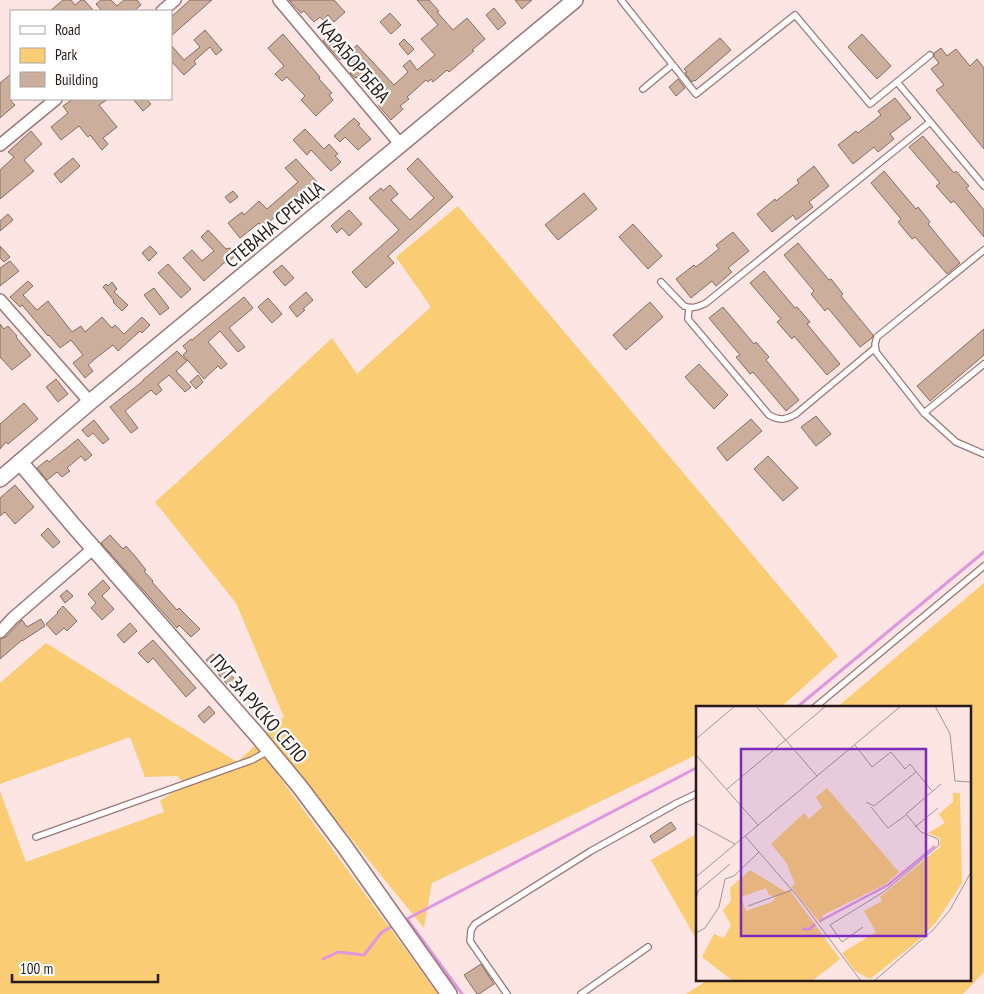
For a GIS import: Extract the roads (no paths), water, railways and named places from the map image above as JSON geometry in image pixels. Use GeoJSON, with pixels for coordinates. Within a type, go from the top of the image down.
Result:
{"type":"FeatureCollection","features":[{"type":"Feature","properties":{"kind":"main road","name":"СТЕВАНА СРЕМЦА"},"geometry":{"type":"LineString","coordinates":[[0,479],[574,0]]}},
{"type":"Feature","properties":{"kind":"main road","name":"ПУТ ЗА РУСКО СЕЛО"},"geometry":{"type":"LineString","coordinates":[[20,462],[300,787],[449,994]]}},
{"type":"Feature","properties":{"kind":"street"},"geometry":{"type":"LineString","coordinates":[[163,10],[175,0]]}},
{"type":"Feature","properties":{"kind":"street","name":"КАРАЂОРЂЕВА"},"geometry":{"type":"LineString","coordinates":[[279,0],[401,145]]}},
{"type":"Feature","properties":{"kind":"street"},"geometry":{"type":"LineString","coordinates":[[0,145],[55,100]]}},
{"type":"Feature","properties":{"kind":"street"},"geometry":{"type":"LineString","coordinates":[[0,300],[90,402]]}},
{"type":"Feature","properties":{"kind":"street"},"geometry":{"type":"LineString","coordinates":[[0,632],[13,618],[94,548]]}},
{"type":"Feature","properties":{"kind":"lane"},"geometry":{"type":"LineString","coordinates":[[621,0],[696,94],[795,15],[870,104],[930,55]]}},
{"type":"Feature","properties":{"kind":"lane"},"geometry":{"type":"LineString","coordinates":[[643,89],[672,65]]}},
{"type":"Feature","properties":{"kind":"lane"},"geometry":{"type":"LineString","coordinates":[[897,82],[984,186]]}},
{"type":"Feature","properties":{"kind":"lane"},"geometry":{"type":"LineString","coordinates":[[661,282],[684,306],[694,308],[706,303],[930,122]]}},
{"type":"Feature","properties":{"kind":"lane"},"geometry":{"type":"LineString","coordinates":[[984,250],[877,337],[874,344],[876,352],[924,413],[956,442],[984,454]]}},
{"type":"Feature","properties":{"kind":"lane"},"geometry":{"type":"LineString","coordinates":[[689,308],[688,319],[769,415],[777,420],[796,414],[875,348]]}},
{"type":"Feature","properties":{"kind":"lane"},"geometry":{"type":"LineString","coordinates":[[924,413],[984,364]]}},
{"type":"Feature","properties":{"kind":"lane"},"geometry":{"type":"LineString","coordinates":[[816,706],[984,566]]}},
{"type":"Feature","properties":{"kind":"lane"},"geometry":{"type":"LineString","coordinates":[[36,837],[252,760],[269,750]]}},
{"type":"Feature","properties":{"kind":"lane"},"geometry":{"type":"LineString","coordinates":[[506,994],[470,941],[471,930],[475,924],[590,851],[696,794]]}},
{"type":"Feature","properties":{"kind":"lane"},"geometry":{"type":"LineString","coordinates":[[581,994],[648,947]]}},
{"type":"Feature","properties":{"kind":"waterway"},"geometry":{"type":"LineString","coordinates":[[798,706],[984,552]]}},
{"type":"Feature","properties":{"kind":"waterway"},"geometry":{"type":"LineString","coordinates":[[462,994],[407,919],[696,768]]}},
{"type":"Feature","properties":{"kind":"waterway"},"geometry":{"type":"LineString","coordinates":[[323,959],[338,952],[364,955],[381,933],[391,927]]}}]}
